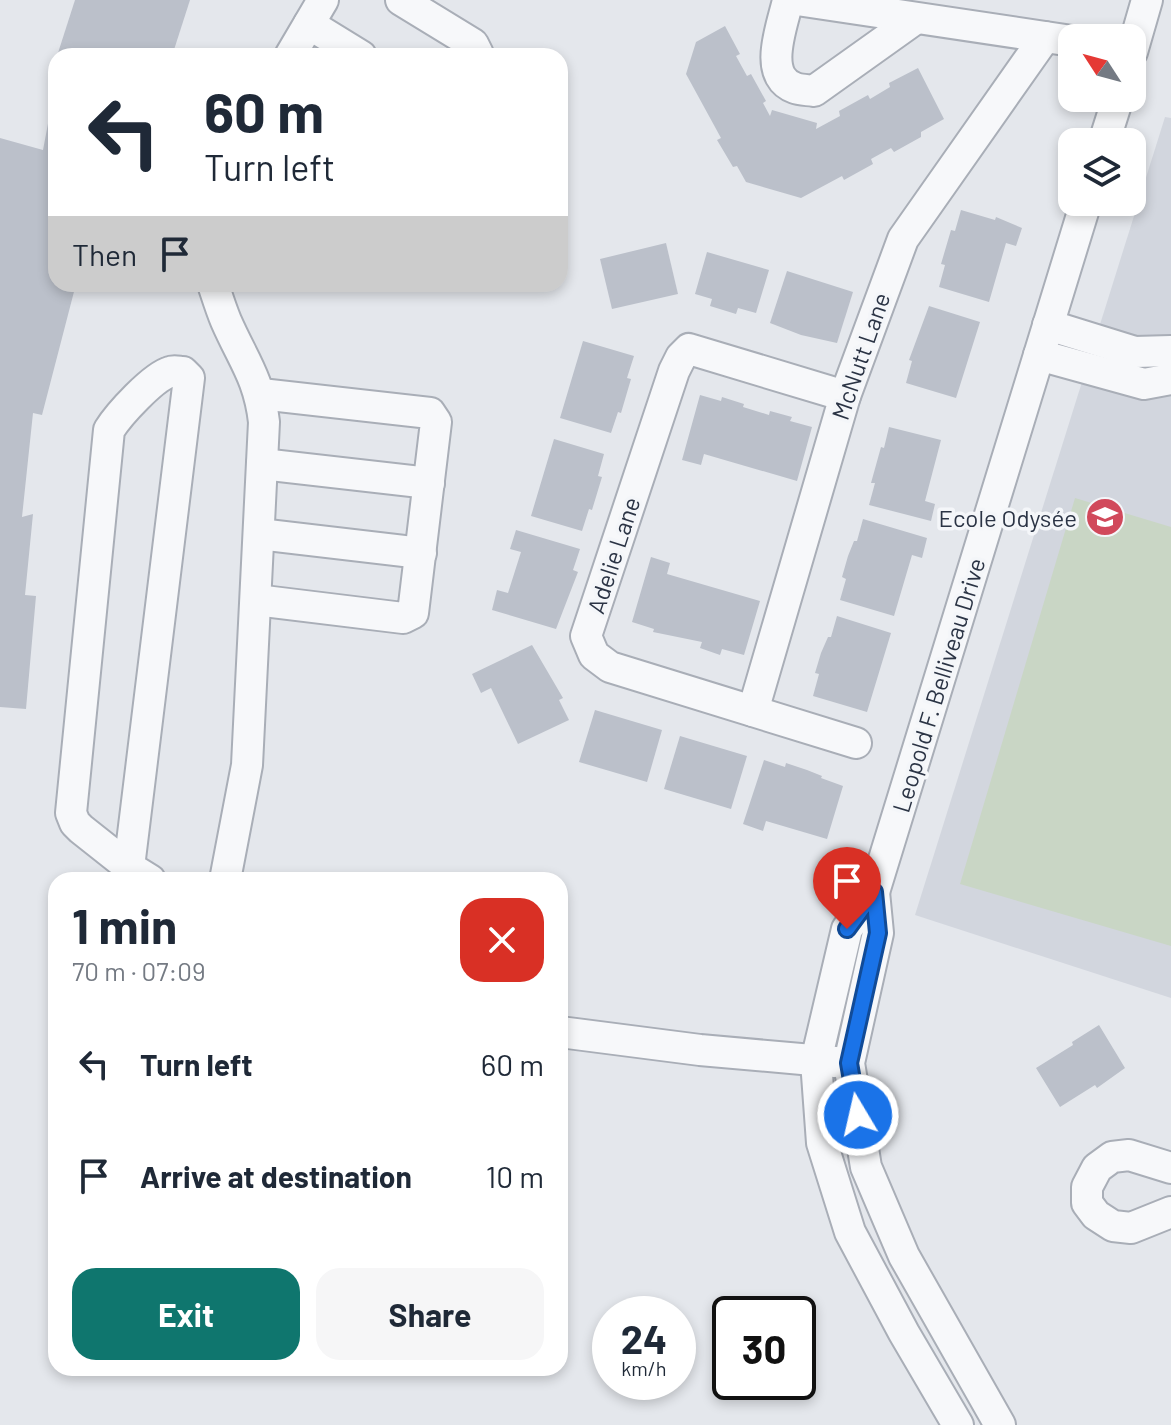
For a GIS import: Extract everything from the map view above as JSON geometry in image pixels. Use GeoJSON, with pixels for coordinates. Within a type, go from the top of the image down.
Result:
{"type":"FeatureCollection","features":[{"type":"Feature","properties":{"kind":"street"},"geometry":{"type":"LineString","coordinates":[[401,0],[475,48]]}},
{"type":"Feature","properties":{"kind":"street"},"geometry":{"type":"LineString","coordinates":[[788,0],[776,58],[780,76],[793,88],[814,91],[915,19]]}},
{"type":"Feature","properties":{"kind":"street"},"geometry":{"type":"LineString","coordinates":[[797,0],[874,6],[915,19],[1058,39]]}},
{"type":"Feature","properties":{"kind":"street"},"geometry":{"type":"LineString","coordinates":[[1140,24],[1147,0]]}},
{"type":"Feature","properties":{"kind":"street"},"geometry":{"type":"LineString","coordinates":[[295,48],[316,12],[353,48]]}},
{"type":"Feature","properties":{"kind":"street","name":"McNutt Lane"},"geometry":{"type":"LineString","coordinates":[[753,711],[845,396],[903,239],[1058,39]]}},
{"type":"Feature","properties":{"kind":"street","name":"Leopold F. Belliveau Drive"},"geometry":{"type":"LineString","coordinates":[[958,1425],[850,1232],[822,1143],[816,1061],[847,929],[874,892],[1082,216]]}},
{"type":"Feature","properties":{"kind":"street"},"geometry":{"type":"LineString","coordinates":[[216,292],[225,320],[249,363],[261,394],[264,422],[247,765],[227,872]]}},
{"type":"Feature","properties":{"kind":"street"},"geometry":{"type":"LineString","coordinates":[[1039,355],[1162,386],[1163,352],[1135,352],[1048,325]]}},
{"type":"Feature","properties":{"kind":"street","name":"Adelie Lane"},"geometry":{"type":"LineString","coordinates":[[845,396],[689,349],[674,371],[586,636],[594,655],[610,667],[856,743]]}},
{"type":"Feature","properties":{"kind":"street"},"geometry":{"type":"LineString","coordinates":[[136,872],[81,829],[71,813],[109,430],[120,413],[135,399],[170,372],[183,372],[189,378],[139,872]]}},
{"type":"Feature","properties":{"kind":"street"},"geometry":{"type":"LineString","coordinates":[[256,600],[403,618],[413,613],[436,422],[430,413],[261,394]]}},
{"type":"Feature","properties":{"kind":"street"},"geometry":{"type":"LineString","coordinates":[[262,464],[429,483]]}},
{"type":"Feature","properties":{"kind":"street"},"geometry":{"type":"LineString","coordinates":[[259,534],[421,553]]}},
{"type":"Feature","properties":{"kind":"street","name":"Leopold F. Belliveau Drive"},"geometry":{"type":"LineString","coordinates":[[874,892],[878,933],[849,1063],[866,1167],[904,1256],[1000,1425]]}},
{"type":"Feature","properties":{"kind":"street"},"geometry":{"type":"LineString","coordinates":[[568,1033],[657,1046],[849,1063]]}},
{"type":"Feature","properties":{"kind":"street"},"geometry":{"type":"LineString","coordinates":[[1171,1168],[1129,1155],[1112,1157],[1097,1168],[1087,1187],[1087,1203],[1096,1215],[1113,1226],[1131,1228],[1171,1212]]}},
{"type":"Feature","properties":{"kind":"shaded area","name":"Ecole Odysée"},"geometry":{"type":"Polygon","coordinates":[[[1165,117],[1171,118],[1171,998],[915,915],[1134,216],[1146,216],[1146,178],[1165,117]]]}},
{"type":"Feature","properties":{"kind":"green space"},"geometry":{"type":"Polygon","coordinates":[[[1075,498],[1171,527],[1171,946],[960,884],[1075,498]]]}},
{"type":"Feature","properties":{"kind":"building"},"geometry":{"type":"Polygon","coordinates":[[[75,0],[190,0],[175,48],[60,48],[75,0]]]}},
{"type":"Feature","properties":{"kind":"building"},"geometry":{"type":"Polygon","coordinates":[[[725,26],[740,54],[736,56],[747,76],[751,74],[766,101],[763,103],[770,116],[772,110],[817,123],[816,129],[840,116],[839,111],[868,95],[870,99],[890,87],[889,83],[918,68],[944,119],[894,152],[891,148],[871,159],[873,164],[801,198],[746,182],[717,140],[721,138],[686,74],[696,42],[725,26]]]}},
{"type":"Feature","properties":{"kind":"building"},"geometry":{"type":"Polygon","coordinates":[[[48,124],[48,292],[74,292],[42,415],[33,413],[22,517],[33,514],[25,595],[36,596],[26,709],[0,707],[0,138],[43,150],[48,124]]]}},
{"type":"Feature","properties":{"kind":"building"},"geometry":{"type":"Polygon","coordinates":[[[961,210],[995,220],[996,217],[1022,228],[1016,246],[1006,243],[989,302],[939,287],[945,265],[941,264],[951,230],[955,231],[961,210]]]}},
{"type":"Feature","properties":{"kind":"building"},"geometry":{"type":"Polygon","coordinates":[[[666,243],[678,294],[612,309],[600,259],[666,243]]]}},
{"type":"Feature","properties":{"kind":"building"},"geometry":{"type":"Polygon","coordinates":[[[707,252],[769,270],[756,313],[738,308],[736,314],[710,306],[712,299],[695,294],[707,252]]]}},
{"type":"Feature","properties":{"kind":"building"},"geometry":{"type":"Polygon","coordinates":[[[787,271],[853,292],[837,343],[801,335],[770,323],[787,271]]]}},
{"type":"Feature","properties":{"kind":"building"},"geometry":{"type":"Polygon","coordinates":[[[929,306],[980,322],[956,398],[906,383],[912,361],[909,360],[929,306]]]}},
{"type":"Feature","properties":{"kind":"building"},"geometry":{"type":"Polygon","coordinates":[[[583,341],[634,356],[621,413],[618,412],[611,433],[560,418],[583,341]]]}},
{"type":"Feature","properties":{"kind":"building"},"geometry":{"type":"Polygon","coordinates":[[[700,395],[721,401],[722,397],[769,415],[770,411],[792,417],[790,421],[812,427],[797,481],[704,454],[701,465],[682,460],[700,395]]]}},
{"type":"Feature","properties":{"kind":"building"},"geometry":{"type":"Polygon","coordinates":[[[889,427],[941,440],[925,501],[935,504],[931,521],[869,505],[875,483],[871,483],[889,427]]]}},
{"type":"Feature","properties":{"kind":"building"},"geometry":{"type":"Polygon","coordinates":[[[554,439],[604,454],[598,476],[602,477],[582,531],[531,516],[554,439]]]}},
{"type":"Feature","properties":{"kind":"building"},"geometry":{"type":"Polygon","coordinates":[[[863,519],[927,538],[922,558],[912,555],[894,616],[840,600],[846,579],[842,577],[863,519]]]}},
{"type":"Feature","properties":{"kind":"building"},"geometry":{"type":"Polygon","coordinates":[[[516,530],[580,549],[573,570],[578,572],[556,629],[492,610],[497,590],[508,593],[521,552],[510,549],[516,530]]]}},
{"type":"Feature","properties":{"kind":"building"},"geometry":{"type":"Polygon","coordinates":[[[651,557],[670,563],[667,574],[760,601],[744,655],[722,649],[720,655],[700,648],[702,642],[653,632],[654,629],[632,622],[651,557]]]}},
{"type":"Feature","properties":{"kind":"building"},"geometry":{"type":"Polygon","coordinates":[[[837,616],[891,633],[867,712],[813,696],[821,653],[828,637],[831,637],[837,616]]]}},
{"type":"Feature","properties":{"kind":"building"},"geometry":{"type":"Polygon","coordinates":[[[532,645],[563,698],[559,700],[569,720],[518,744],[491,688],[481,693],[472,674],[532,645]]]}},
{"type":"Feature","properties":{"kind":"building"},"geometry":{"type":"Polygon","coordinates":[[[595,710],[662,730],[647,782],[579,762],[595,710]]]}},
{"type":"Feature","properties":{"kind":"building"},"geometry":{"type":"Polygon","coordinates":[[[680,736],[747,756],[731,809],[664,789],[680,736]]]}},
{"type":"Feature","properties":{"kind":"building"},"geometry":{"type":"Polygon","coordinates":[[[764,760],[785,767],[786,763],[843,786],[827,839],[766,821],[763,831],[743,824],[764,760]]]}},
{"type":"Feature","properties":{"kind":"building"},"geometry":{"type":"Polygon","coordinates":[[[1099,1025],[1125,1068],[1097,1088],[1095,1085],[1060,1107],[1036,1068],[1099,1025]]]}},
{"type":"Feature","properties":{"kind":"place","name":"Ecole Odysée"},"geometry":{"type":"Point","coordinates":[1105,517]}},
{"type":"Feature","properties":{"kind":"route"},"geometry":{"type":"LineString","coordinates":[[847,929],[874,892],[878,933],[849,1063],[858,1115]]}}]}
